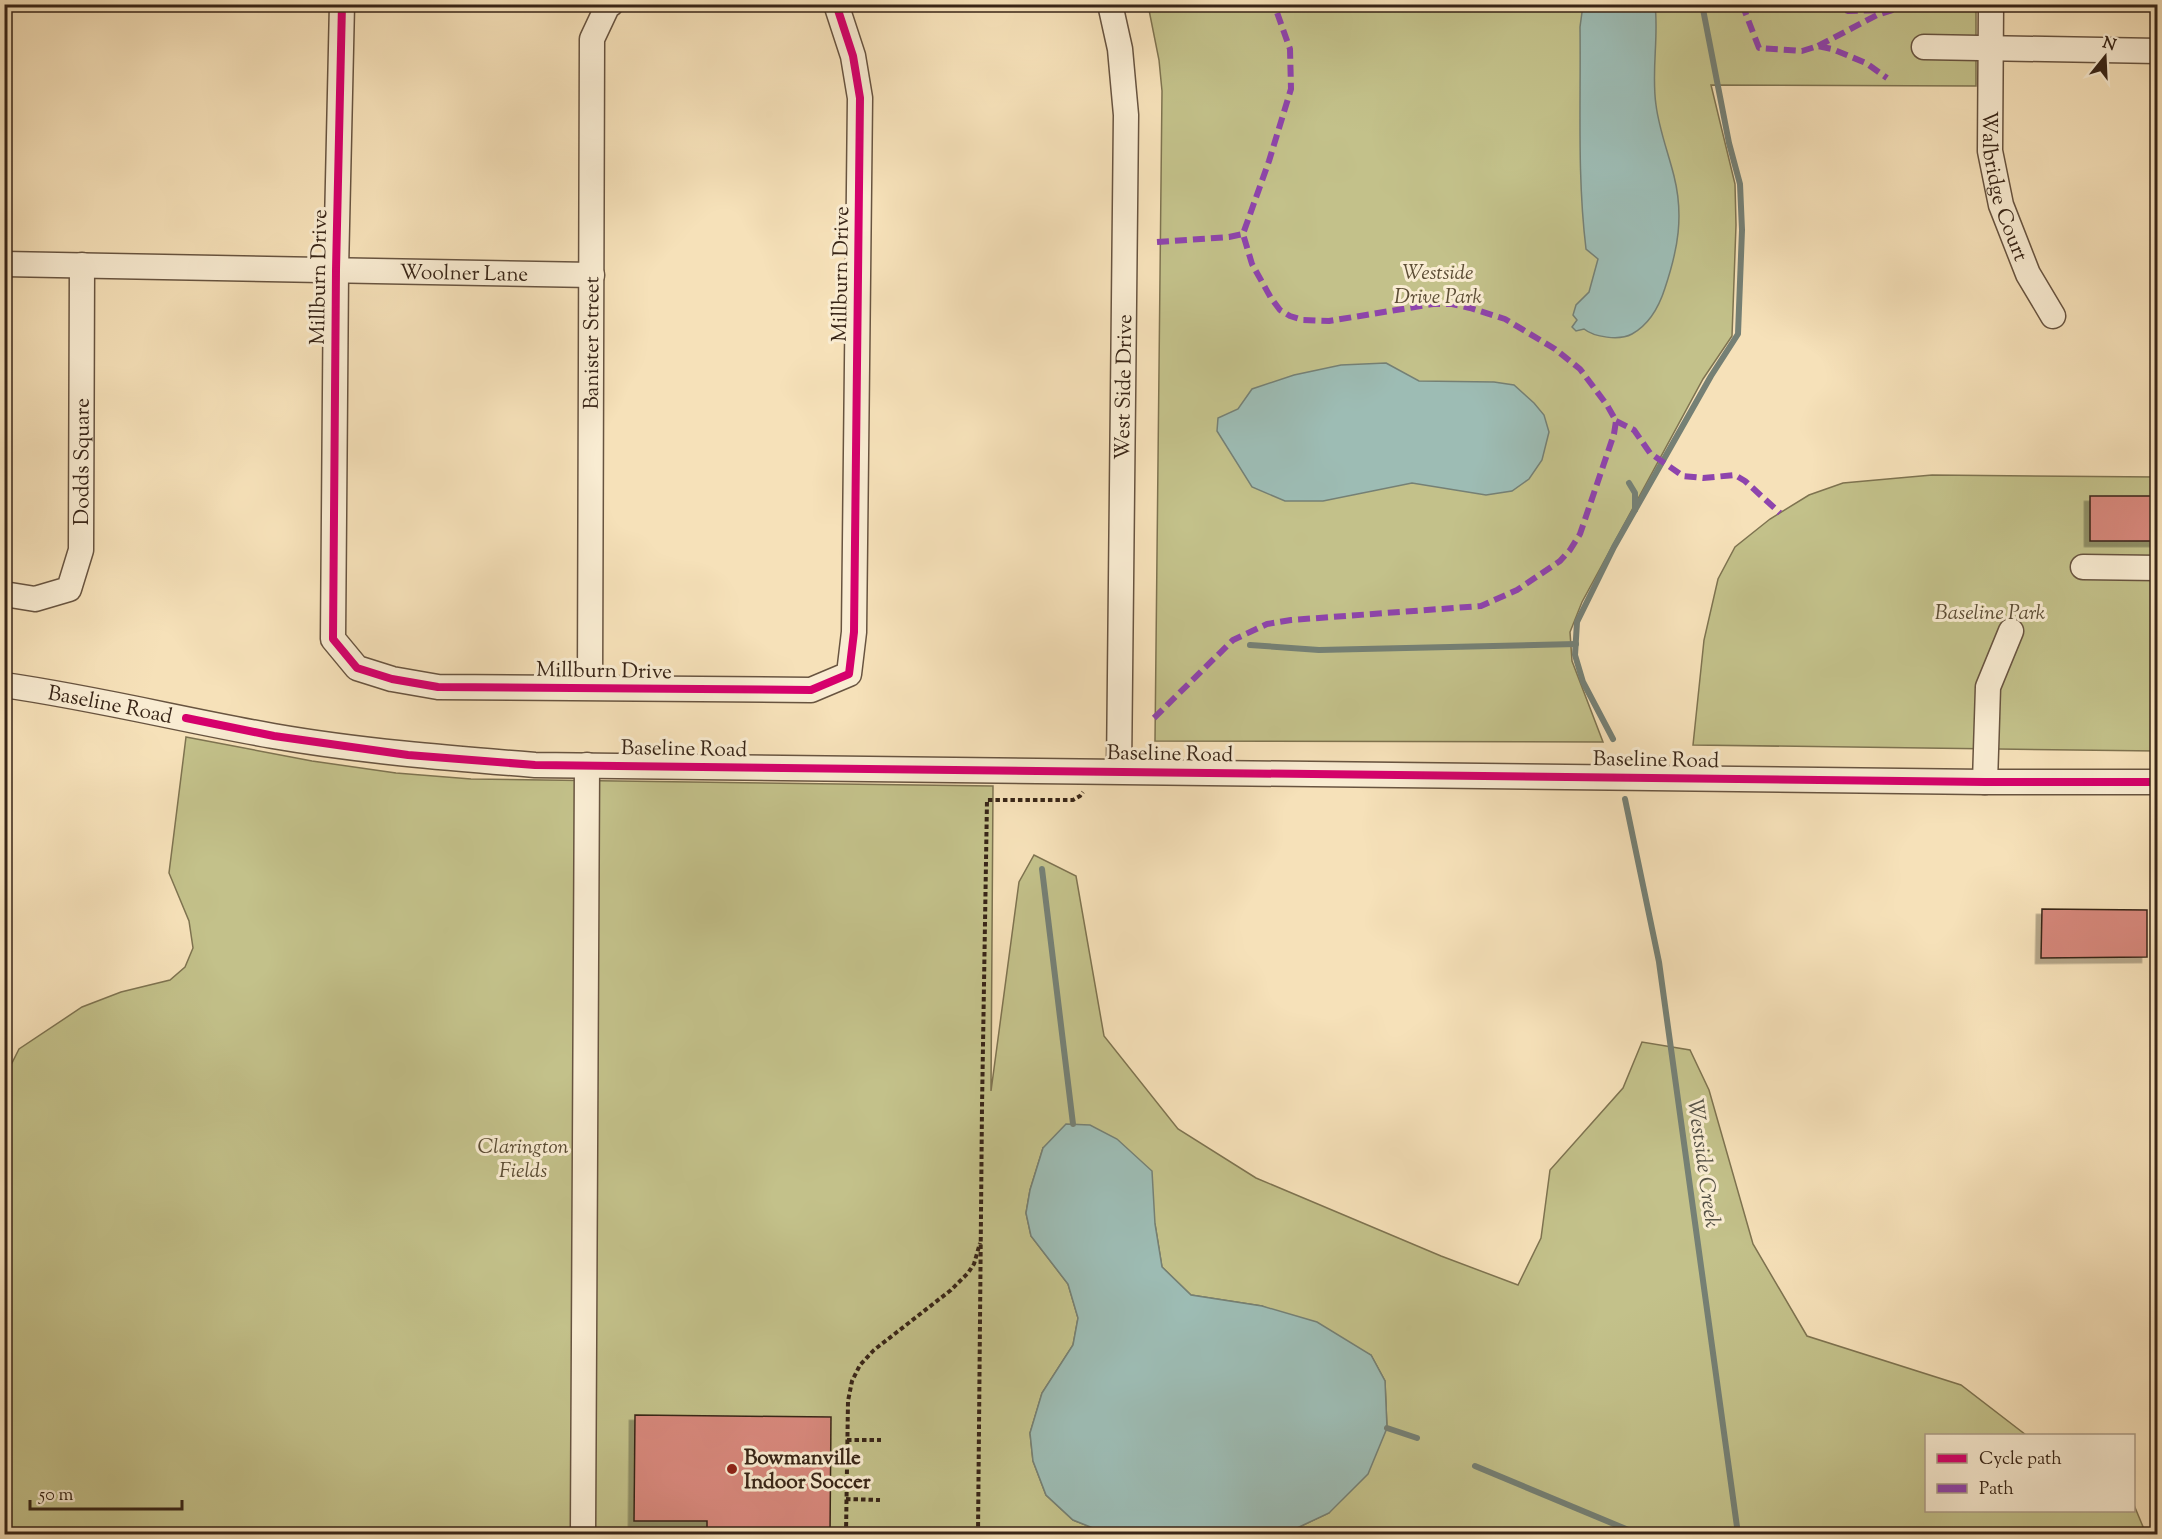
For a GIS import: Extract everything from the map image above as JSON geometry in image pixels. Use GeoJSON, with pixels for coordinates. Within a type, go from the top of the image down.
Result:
{"type":"FeatureCollection","features":[{"type":"Feature","properties":{"kind":"street","name":"Millburn Drive"},"geometry":{"type":"LineString","coordinates":[[342,4],[336,270],[333,639],[357,668],[392,679],[438,687],[811,690],[849,674],[854,632],[860,98],[852,56],[836,4]]}},
{"type":"Feature","properties":{"kind":"street","name":"Banister Street"},"geometry":{"type":"LineString","coordinates":[[590,687],[592,39],[608,5],[611,4]]}},
{"type":"Feature","properties":{"kind":"street","name":"West Side Drive"},"geometry":{"type":"LineString","coordinates":[[1110,4],[1120,49],[1126,115],[1119,770]]}},
{"type":"Feature","properties":{"kind":"street","name":"Walbridge Court"},"geometry":{"type":"LineString","coordinates":[[1991,4],[1990,151],[2001,205],[2028,274],[2053,316]]}},
{"type":"Feature","properties":{"kind":"street"},"geometry":{"type":"LineString","coordinates":[[1924,47],[2157,51]]}},
{"type":"Feature","properties":{"kind":"street"},"geometry":{"type":"LineString","coordinates":[[4,264],[336,270]]}},
{"type":"Feature","properties":{"kind":"street","name":"Dodds Square"},"geometry":{"type":"LineString","coordinates":[[4,594],[35,599],[69,588],[81,550],[82,265]]}},
{"type":"Feature","properties":{"kind":"street","name":"Woolner Lane"},"geometry":{"type":"LineString","coordinates":[[336,270],[592,275]]}},
{"type":"Feature","properties":{"kind":"street"},"geometry":{"type":"LineString","coordinates":[[2084,567],[2157,568]]}},
{"type":"Feature","properties":{"kind":"street"},"geometry":{"type":"LineString","coordinates":[[1985,782],[1988,687],[2011,631]]}},
{"type":"Feature","properties":{"kind":"street","name":"Baseline Road"},"geometry":{"type":"LineString","coordinates":[[4,685],[70,695],[274,736],[408,755],[535,765],[1119,770],[1985,782],[2157,782]]}},
{"type":"Feature","properties":{"kind":"street"},"geometry":{"type":"LineString","coordinates":[[583,1534],[587,765]]}},
{"type":"Feature","properties":{"kind":"path"},"geometry":{"type":"LineString","coordinates":[[978,1534],[981,1107],[987,800],[1072,800],[1080,796],[1083,786]]}},
{"type":"Feature","properties":{"kind":"path"},"geometry":{"type":"LineString","coordinates":[[846,1534],[846,1440],[848,1401],[852,1381],[860,1365],[874,1350],[951,1290],[968,1273],[974,1264],[981,1236]]}},
{"type":"Feature","properties":{"kind":"path"},"geometry":{"type":"LineString","coordinates":[[846,1440],[881,1440]]}},
{"type":"Feature","properties":{"kind":"path"},"geometry":{"type":"LineString","coordinates":[[846,1499],[880,1500]]}},
{"type":"Feature","properties":{"kind":"green space","name":"Westside Drive Park"},"geometry":{"type":"Polygon","coordinates":[[[1148,5],[1976,5],[1976,86],[1711,85],[1735,184],[1736,225],[1732,336],[1703,379],[1582,602],[1570,632],[1572,661],[1603,742],[1155,741],[1162,91],[1159,60],[1148,5]]]}},
{"type":"Feature","properties":{"kind":"green space","name":"Baseline Park"},"geometry":{"type":"Polygon","coordinates":[[[1932,475],[2157,477],[2157,751],[1693,745],[1704,640],[1718,579],[1735,547],[1770,519],[1809,495],[1843,483],[1932,475]]]}},
{"type":"Feature","properties":{"kind":"green space","name":"Clarington Fields"},"geometry":{"type":"Polygon","coordinates":[[[186,737],[312,761],[396,773],[471,779],[993,786],[991,1091],[1019,882],[1034,855],[1076,876],[1104,1036],[1178,1129],[1256,1178],[1441,1256],[1518,1285],[1541,1238],[1550,1170],[1623,1088],[1642,1042],[1690,1050],[1709,1090],[1753,1244],[1807,1336],[1961,1385],[2025,1434],[1925,1434],[1925,1512],[2135,1512],[2135,1507],[2146,1534],[1284,1534],[1329,1513],[1387,1428],[1385,1381],[1371,1355],[1262,1306],[1191,1295],[1162,1267],[1155,1224],[1043,1148],[1030,1190],[1026,1213],[1031,1236],[1068,1284],[1078,1318],[1073,1345],[1042,1393],[1030,1433],[1033,1461],[1046,1495],[1073,1520],[1108,1534],[5,1534],[4,1079],[19,1049],[82,1007],[121,992],[170,980],[185,967],[193,948],[189,921],[169,873],[186,737]]]}},
{"type":"Feature","properties":{"kind":"water"},"geometry":{"type":"Polygon","coordinates":[[[1583,5],[1655,5],[1656,105],[1679,205],[1676,246],[1670,274],[1660,302],[1653,314],[1638,330],[1627,336],[1614,338],[1600,336],[1584,329],[1576,331],[1572,327],[1577,320],[1573,315],[1576,305],[1589,292],[1598,259],[1586,249],[1581,194],[1580,27],[1583,5]]]}},
{"type":"Feature","properties":{"kind":"water"},"geometry":{"type":"Polygon","coordinates":[[[1386,363],[1419,381],[1494,382],[1514,385],[1544,415],[1549,432],[1542,460],[1529,479],[1512,491],[1486,495],[1412,483],[1323,501],[1285,501],[1252,487],[1217,431],[1218,418],[1238,409],[1252,389],[1294,375],[1341,365],[1386,363]]]}},
{"type":"Feature","properties":{"kind":"water"},"geometry":{"type":"Polygon","coordinates":[[[1066,1124],[1090,1125],[1117,1139],[1152,1171],[1155,1224],[1162,1267],[1191,1295],[1262,1306],[1317,1322],[1371,1355],[1385,1381],[1387,1428],[1368,1474],[1329,1513],[1284,1534],[1108,1534],[1073,1520],[1046,1495],[1033,1461],[1030,1433],[1042,1393],[1073,1345],[1078,1318],[1068,1284],[1031,1236],[1026,1213],[1030,1190],[1043,1148],[1066,1124]]]}},
{"type":"Feature","properties":{"kind":"building"},"geometry":{"type":"Polygon","coordinates":[[[2090,496],[2157,496],[2157,541],[2090,541],[2090,496]]]}},
{"type":"Feature","properties":{"kind":"building"},"geometry":{"type":"Polygon","coordinates":[[[2042,909],[2147,910],[2147,957],[2041,958],[2042,909]]]}},
{"type":"Feature","properties":{"kind":"building","name":"Bowmanville Indoor Soccer"},"geometry":{"type":"Polygon","coordinates":[[[635,1415],[831,1417],[830,1534],[707,1534],[707,1521],[634,1521],[635,1415]]]}},
{"type":"Feature","properties":{"kind":"waterway"},"geometry":{"type":"LineString","coordinates":[[1635,510],[1711,376],[1738,334],[1742,230],[1740,184],[1729,143],[1702,4]]}},
{"type":"Feature","properties":{"kind":"waterway"},"geometry":{"type":"LineString","coordinates":[[1613,739],[1583,682],[1575,655],[1577,622],[1635,510],[1635,493],[1629,483]]}},
{"type":"Feature","properties":{"kind":"waterway"},"geometry":{"type":"LineString","coordinates":[[1250,645],[1319,650],[1576,644]]}},
{"type":"Feature","properties":{"kind":"waterway","name":"Westside Creek"},"geometry":{"type":"LineString","coordinates":[[1625,799],[1659,962],[1738,1534]]}},
{"type":"Feature","properties":{"kind":"waterway"},"geometry":{"type":"LineString","coordinates":[[1042,869],[1073,1124]]}},
{"type":"Feature","properties":{"kind":"waterway"},"geometry":{"type":"LineString","coordinates":[[1387,1428],[1417,1438]]}},
{"type":"Feature","properties":{"kind":"waterway"},"geometry":{"type":"LineString","coordinates":[[1475,1466],[1638,1534]]}},
{"type":"Feature","properties":{"kind":"marked path"},"geometry":{"type":"LineString","coordinates":[[1154,718],[1233,640],[1267,624],[1291,620],[1481,606],[1517,590],[1560,561],[1580,534],[1614,434],[1616,421],[1580,369],[1555,349],[1505,319],[1452,304],[1433,304],[1329,321],[1303,320],[1280,310],[1252,264],[1243,234],[1291,89],[1290,49],[1274,4]]}},
{"type":"Feature","properties":{"kind":"marked path"},"geometry":{"type":"LineString","coordinates":[[1742,4],[1759,48],[1802,51],[1818,46],[1832,49],[1866,63],[1887,78]]}},
{"type":"Feature","properties":{"kind":"marked path"},"geometry":{"type":"LineString","coordinates":[[1829,4],[1848,11],[1881,10]]}},
{"type":"Feature","properties":{"kind":"marked path"},"geometry":{"type":"LineString","coordinates":[[1818,46],[1877,15],[1893,10]]}},
{"type":"Feature","properties":{"kind":"marked path"},"geometry":{"type":"LineString","coordinates":[[1157,242],[1243,234]]}},
{"type":"Feature","properties":{"kind":"marked path"},"geometry":{"type":"LineString","coordinates":[[1616,421],[1634,430],[1650,453],[1683,476],[1703,478],[1735,475],[1745,481],[1780,513]]}},
{"type":"Feature","properties":{"kind":"cycle path"},"geometry":{"type":"LineString","coordinates":[[342,4],[336,270],[333,639],[357,668],[392,679],[438,687],[811,690],[849,674],[854,632],[860,98],[853,56],[836,4]]}},
{"type":"Feature","properties":{"kind":"cycle path"},"geometry":{"type":"LineString","coordinates":[[186,718],[274,736],[408,755],[535,765],[1985,782],[2158,782]]}},
{"type":"Feature","properties":{"kind":"place","name":"Bowmanville Indoor Soccer"},"geometry":{"type":"Point","coordinates":[732,1469]}}]}
